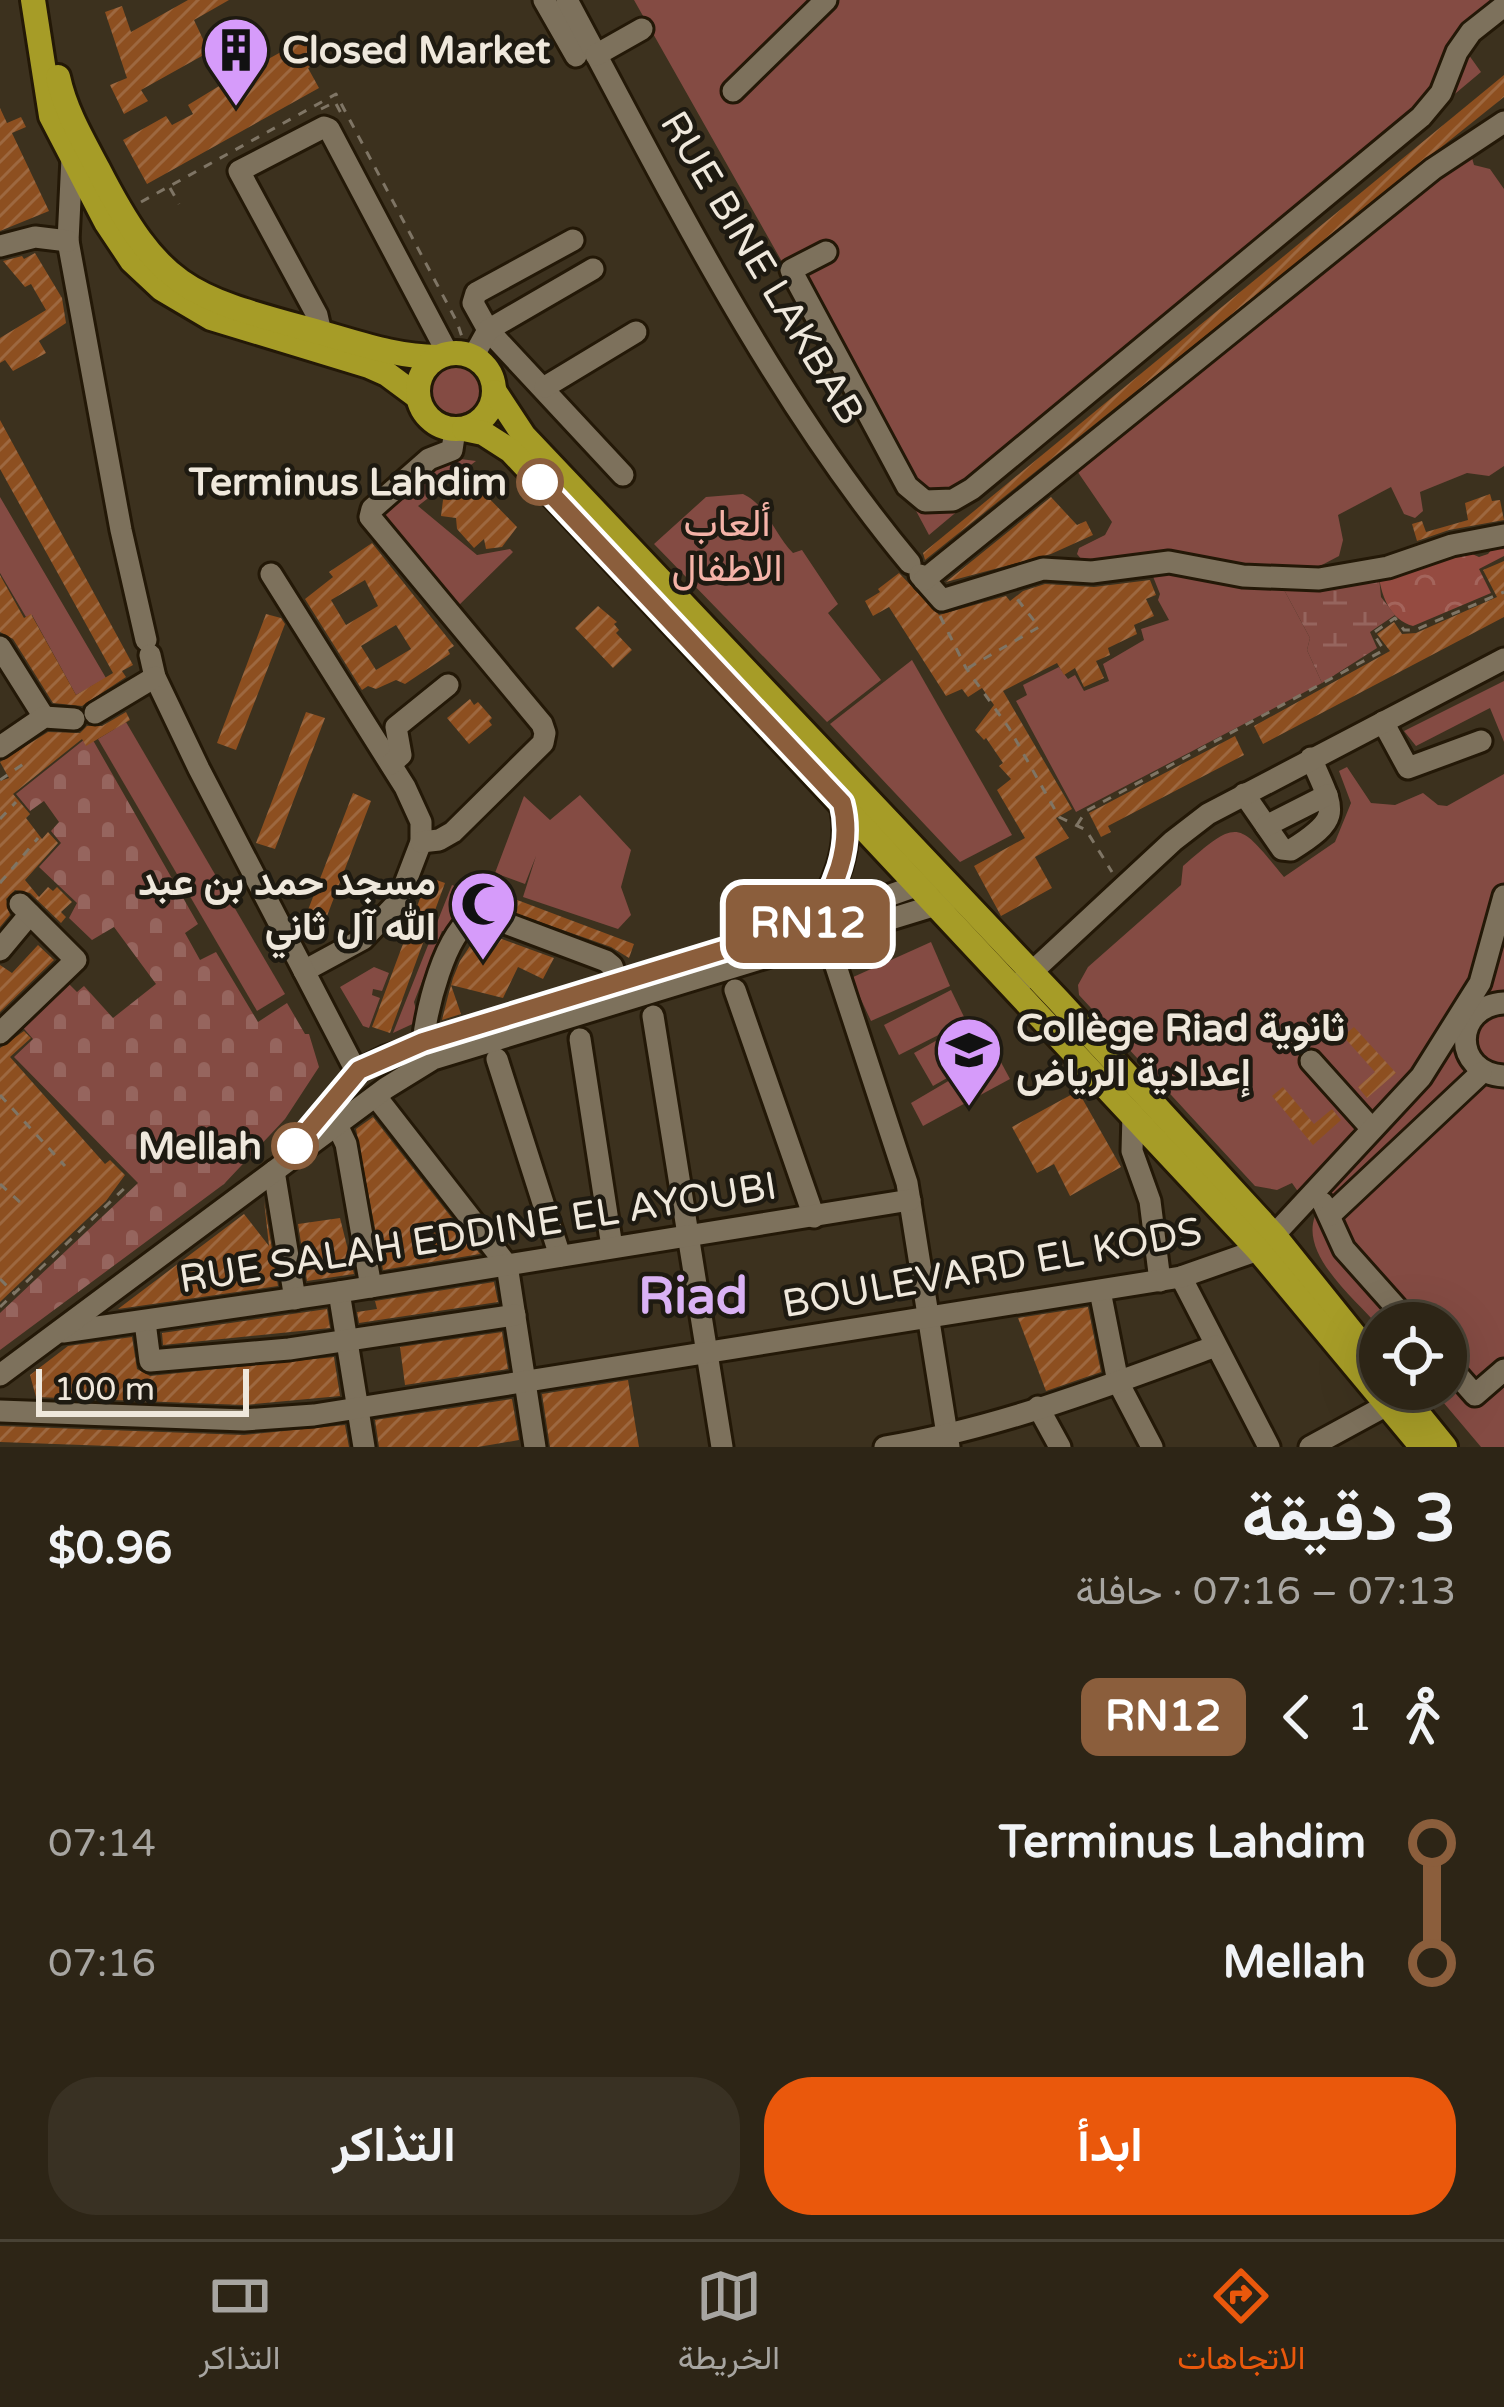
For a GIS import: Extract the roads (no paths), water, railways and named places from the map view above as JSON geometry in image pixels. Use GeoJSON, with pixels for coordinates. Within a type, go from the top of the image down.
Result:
{"type":"FeatureCollection","features":[{"type":"Feature","properties":{"kind":"main road"},"geometry":{"type":"LineString","coordinates":[[33,0],[48,104],[72,158],[120,245],[162,289],[237,328],[369,366],[418,397]]}},
{"type":"Feature","properties":{"kind":"main road"},"geometry":{"type":"LineString","coordinates":[[47,0],[62,97],[139,243],[165,271],[212,301],[395,354],[452,350],[489,371],[494,392],[524,436],[927,895]]}},
{"type":"Feature","properties":{"kind":"main road"},"geometry":{"type":"LineString","coordinates":[[452,350],[422,374],[418,397],[424,414],[434,423],[483,433],[512,451],[927,895],[1023,980],[1359,1344]]}},
{"type":"Feature","properties":{"kind":"main road"},"geometry":{"type":"LineString","coordinates":[[460,430],[486,416],[494,392]]}},
{"type":"Feature","properties":{"kind":"main road"},"geometry":{"type":"LineString","coordinates":[[808,924],[825,900],[844,851],[847,829],[842,803]]}},
{"type":"Feature","properties":{"kind":"main road"},"geometry":{"type":"LineString","coordinates":[[1023,980],[1133,1114],[1266,1242],[1359,1356]]}},
{"type":"Feature","properties":{"kind":"main road"},"geometry":{"type":"LineString","coordinates":[[1401,1410],[1422,1447]]}},
{"type":"Feature","properties":{"kind":"main road"},"geometry":{"type":"LineString","coordinates":[[1407,1410],[1445,1447]]}},
{"type":"Feature","properties":{"kind":"street"},"geometry":{"type":"LineString","coordinates":[[544,0],[586,55],[642,29]]}},
{"type":"Feature","properties":{"kind":"street","name":"RUE BINE LAKBAB"},"geometry":{"type":"LineString","coordinates":[[567,0],[586,55],[774,374],[876,522],[918,573]]}},
{"type":"Feature","properties":{"kind":"street"},"geometry":{"type":"LineString","coordinates":[[733,91],[826,0]]}},
{"type":"Feature","properties":{"kind":"street"},"geometry":{"type":"LineString","coordinates":[[826,253],[791,270],[907,486],[926,501],[953,500],[1420,117],[1441,93],[1457,52],[1471,32],[1504,6]]}},
{"type":"Feature","properties":{"kind":"street"},"geometry":{"type":"LineString","coordinates":[[1504,122],[1396,199],[918,573],[942,600],[1043,569],[1092,572],[1169,562],[1243,576],[1319,579],[1388,568],[1452,545],[1504,536]]}},
{"type":"Feature","properties":{"kind":"street"},"geometry":{"type":"LineString","coordinates":[[321,333],[317,315],[238,171],[325,127],[452,350],[593,269]]}},
{"type":"Feature","properties":{"kind":"street"},"geometry":{"type":"LineString","coordinates":[[72,158],[68,241],[121,530],[150,657],[238,850],[362,1070],[358,1092],[382,1096],[507,1265],[531,1446]]}},
{"type":"Feature","properties":{"kind":"street"},"geometry":{"type":"LineString","coordinates":[[0,246],[35,237],[68,241]]}},
{"type":"Feature","properties":{"kind":"street"},"geometry":{"type":"LineString","coordinates":[[573,240],[476,293],[472,303],[488,330],[623,476]]}},
{"type":"Feature","properties":{"kind":"street"},"geometry":{"type":"LineString","coordinates":[[544,388],[636,332]]}},
{"type":"Feature","properties":{"kind":"street"},"geometry":{"type":"LineString","coordinates":[[421,842],[453,832],[543,743],[545,733],[370,517],[372,509],[429,459],[452,450],[460,430]]}},
{"type":"Feature","properties":{"kind":"street"},"geometry":{"type":"LineString","coordinates":[[271,574],[391,764],[421,822],[421,842],[408,881],[380,923],[347,951],[304,971]]}},
{"type":"Feature","properties":{"kind":"street"},"geometry":{"type":"LineString","coordinates":[[0,647],[44,717]]}},
{"type":"Feature","properties":{"kind":"street"},"geometry":{"type":"LineString","coordinates":[[0,747],[44,717],[84,716],[150,657]]}},
{"type":"Feature","properties":{"kind":"street"},"geometry":{"type":"LineString","coordinates":[[1023,980],[1173,841],[1244,794],[1504,658]]}},
{"type":"Feature","properties":{"kind":"street"},"geometry":{"type":"LineString","coordinates":[[391,764],[401,755],[396,727],[448,685]]}},
{"type":"Feature","properties":{"kind":"street"},"geometry":{"type":"LineString","coordinates":[[1383,722],[1408,769],[1481,741]]}},
{"type":"Feature","properties":{"kind":"street"},"geometry":{"type":"LineString","coordinates":[[1244,794],[1282,849],[1291,850],[1324,827],[1331,808],[1311,758]]}},
{"type":"Feature","properties":{"kind":"street"},"geometry":{"type":"LineString","coordinates":[[1266,826],[1327,795]]}},
{"type":"Feature","properties":{"kind":"street"},"geometry":{"type":"LineString","coordinates":[[0,1375],[433,1059],[808,924],[927,895]]}},
{"type":"Feature","properties":{"kind":"street"},"geometry":{"type":"LineString","coordinates":[[274,1171],[362,1070],[423,1042],[621,991],[927,895]]}},
{"type":"Feature","properties":{"kind":"street"},"geometry":{"type":"LineString","coordinates":[[1493,1003],[1488,960],[1504,896]]}},
{"type":"Feature","properties":{"kind":"street"},"geometry":{"type":"LineString","coordinates":[[0,950],[25,909],[76,960],[0,1033]]}},
{"type":"Feature","properties":{"kind":"street"},"geometry":{"type":"LineString","coordinates":[[423,1042],[430,998],[459,931],[475,916],[489,917],[606,961],[621,991]]}},
{"type":"Feature","properties":{"kind":"street"},"geometry":{"type":"LineString","coordinates":[[832,957],[910,1201],[947,1442]]}},
{"type":"Feature","properties":{"kind":"street"},"geometry":{"type":"LineString","coordinates":[[735,990],[814,1217]]}},
{"type":"Feature","properties":{"kind":"street"},"geometry":{"type":"LineString","coordinates":[[1266,1242],[1421,1077],[1448,1037],[1493,1003]]}},
{"type":"Feature","properties":{"kind":"street"},"geometry":{"type":"LineString","coordinates":[[1493,1003],[1472,1016],[1466,1026],[1465,1051],[1480,1070],[1504,1076]]}},
{"type":"Feature","properties":{"kind":"street"},"geometry":{"type":"LineString","coordinates":[[653,1016],[722,1447]]}},
{"type":"Feature","properties":{"kind":"street"},"geometry":{"type":"LineString","coordinates":[[1448,1037],[1504,1099]]}},
{"type":"Feature","properties":{"kind":"street"},"geometry":{"type":"LineString","coordinates":[[580,1039],[612,1247]]}},
{"type":"Feature","properties":{"kind":"street"},"geometry":{"type":"LineString","coordinates":[[497,1059],[560,1256]]}},
{"type":"Feature","properties":{"kind":"street"},"geometry":{"type":"LineString","coordinates":[[1311,1061],[1372,1129]]}},
{"type":"Feature","properties":{"kind":"street"},"geometry":{"type":"LineString","coordinates":[[1330,1215],[1476,1067]]}},
{"type":"Feature","properties":{"kind":"street"},"geometry":{"type":"LineString","coordinates":[[1133,1114],[1132,1151],[1170,1279],[1216,1346],[1270,1447]]}},
{"type":"Feature","properties":{"kind":"street"},"geometry":{"type":"LineString","coordinates":[[338,1127],[346,1144],[371,1287]]}},
{"type":"Feature","properties":{"kind":"street"},"geometry":{"type":"LineString","coordinates":[[274,1171],[295,1299]]}},
{"type":"Feature","properties":{"kind":"street"},"geometry":{"type":"LineString","coordinates":[[1316,1190],[1344,1249],[1391,1302]]}},
{"type":"Feature","properties":{"kind":"street","name":"RUE SALAH EDDINE EL AYOUBI"},"geometry":{"type":"LineString","coordinates":[[57,1333],[910,1201]]}},
{"type":"Feature","properties":{"kind":"street","name":"BOULEVARD EL KODS"},"geometry":{"type":"LineString","coordinates":[[0,1411],[244,1420],[358,1409],[1170,1279],[1266,1242]]}},
{"type":"Feature","properties":{"kind":"street"},"geometry":{"type":"LineString","coordinates":[[1100,1291],[1118,1382],[1152,1447]]}},
{"type":"Feature","properties":{"kind":"street"},"geometry":{"type":"LineString","coordinates":[[339,1292],[364,1447]]}},
{"type":"Feature","properties":{"kind":"street"},"geometry":{"type":"LineString","coordinates":[[145,1322],[150,1361],[347,1341],[515,1315]]}},
{"type":"Feature","properties":{"kind":"street"},"geometry":{"type":"LineString","coordinates":[[885,1447],[947,1442],[1216,1346]]}},
{"type":"Feature","properties":{"kind":"street"},"geometry":{"type":"LineString","coordinates":[[1467,1386],[1475,1395],[1504,1370]]}},
{"type":"Feature","properties":{"kind":"street"},"geometry":{"type":"LineString","coordinates":[[1038,1407],[1060,1447]]}},
{"type":"Feature","properties":{"kind":"street"},"geometry":{"type":"LineString","coordinates":[[1310,1447],[1371,1410]]}},
{"type":"Feature","properties":{"kind":"place","name":"Closed Market"},"geometry":{"type":"Point","coordinates":[236,109]}},
{"type":"Feature","properties":{"kind":"place","name":"Terminus Lahdim"},"geometry":{"type":"Point","coordinates":[540,482]}},
{"type":"Feature","properties":{"kind":"place","name":"مسجد حمد بن عبد الله آل ثاني"},"geometry":{"type":"Point","coordinates":[483,963]}},
{"type":"Feature","properties":{"kind":"place","name":"Collège Riad ثانوية إعدادية الرياض"},"geometry":{"type":"Point","coordinates":[969,1109]}},
{"type":"Feature","properties":{"kind":"place","name":"Mellah"},"geometry":{"type":"Point","coordinates":[295,1146]}},
{"type":"Feature","properties":{"kind":"district","name":"Riad"},"geometry":{"type":"Point","coordinates":[693,1297]}},
{"type":"Feature","properties":{"kind":"park label","name":"ألعاب الاطفال"},"geometry":{"type":"Point","coordinates":[727,546]}}]}
